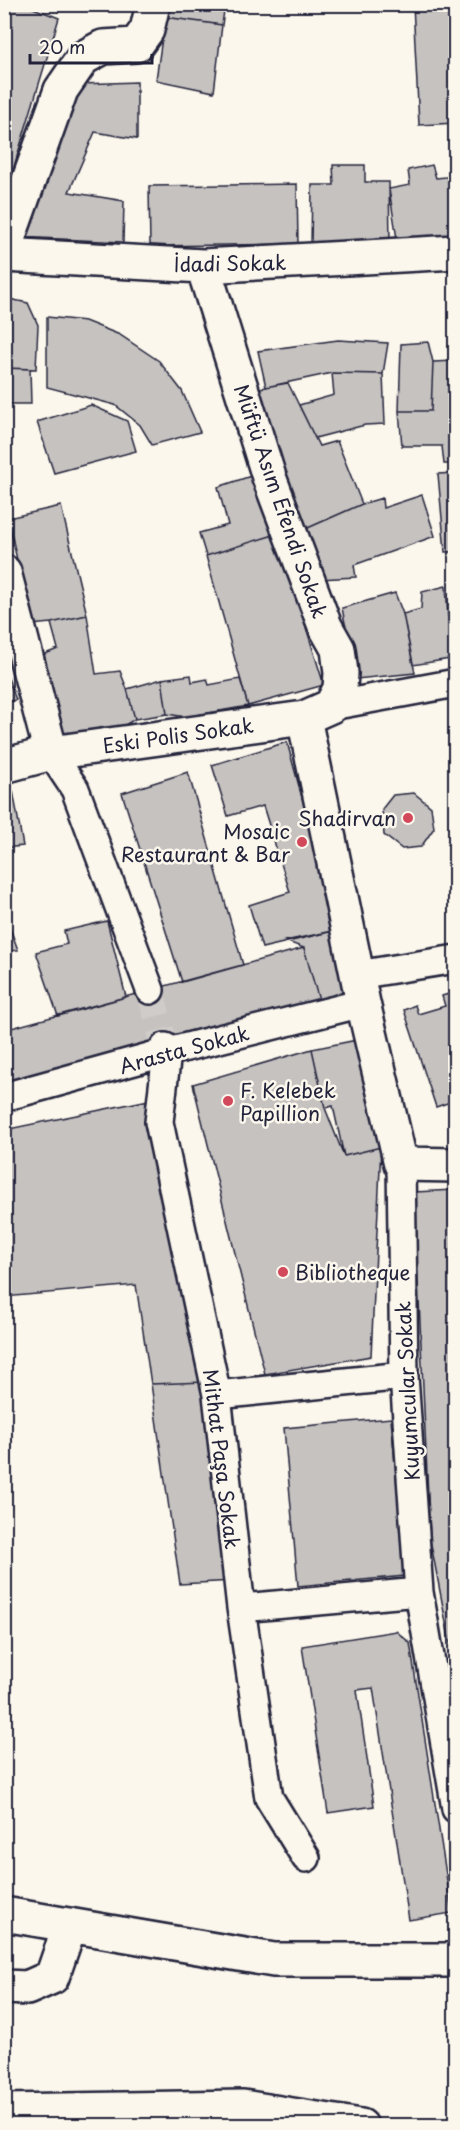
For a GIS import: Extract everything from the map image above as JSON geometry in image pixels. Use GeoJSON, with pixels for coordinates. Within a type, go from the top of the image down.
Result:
{"type":"FeatureCollection","features":[{"type":"Feature","properties":{"kind":"street"},"geometry":{"type":"LineString","coordinates":[[4,250],[62,90],[82,58],[103,47],[136,45],[147,30],[153,4]]}},
{"type":"Feature","properties":{"kind":"street","name":"İdadi Sokak"},"geometry":{"type":"LineString","coordinates":[[4,255],[204,266],[456,252]]}},
{"type":"Feature","properties":{"kind":"street","name":"Müftü Asım Efendi Sokak"},"geometry":{"type":"LineString","coordinates":[[204,266],[269,477],[325,626],[338,649],[340,689],[317,712]]}},
{"type":"Feature","properties":{"kind":"street"},"geometry":{"type":"LineString","coordinates":[[4,572],[51,753],[75,789],[150,990]]}},
{"type":"Feature","properties":{"kind":"street"},"geometry":{"type":"LineString","coordinates":[[317,712],[456,683]]}},
{"type":"Feature","properties":{"kind":"street","name":"Eski Polis Sokak"},"geometry":{"type":"LineString","coordinates":[[4,766],[51,753],[317,712]]}},
{"type":"Feature","properties":{"kind":"street","name":"Kuyumcular Sokak"},"geometry":{"type":"LineString","coordinates":[[317,712],[360,989],[401,1164],[404,1376],[419,1592],[456,1809]]}},
{"type":"Feature","properties":{"kind":"street","name":"Arasta Sokak"},"geometry":{"type":"LineString","coordinates":[[4,1097],[166,1050],[456,958]]}},
{"type":"Feature","properties":{"kind":"street","name":"Mithat Paşa Sokak"},"geometry":{"type":"LineString","coordinates":[[166,1050],[159,1122],[217,1395],[241,1608],[269,1798],[306,1858]]}},
{"type":"Feature","properties":{"kind":"street"},"geometry":{"type":"LineString","coordinates":[[401,1164],[456,1166]]}},
{"type":"Feature","properties":{"kind":"street"},"geometry":{"type":"LineString","coordinates":[[217,1395],[404,1376]]}},
{"type":"Feature","properties":{"kind":"street"},"geometry":{"type":"LineString","coordinates":[[241,1608],[419,1592]]}},
{"type":"Feature","properties":{"kind":"street"},"geometry":{"type":"LineString","coordinates":[[4,1914],[274,1960],[456,1960]]}},
{"type":"Feature","properties":{"kind":"street"},"geometry":{"type":"LineString","coordinates":[[4,1987],[27,1988],[52,1977],[70,1925]]}},
{"type":"Feature","properties":{"kind":"street"},"geometry":{"type":"LineString","coordinates":[[4,2111],[174,2117],[243,2107],[361,2126]]}},
{"type":"Feature","properties":{"kind":"building"},"geometry":{"type":"Polygon","coordinates":[[[10,4],[23,4],[59,18],[12,173],[4,170],[4,24],[10,4]]]}},
{"type":"Feature","properties":{"kind":"building"},"geometry":{"type":"Polygon","coordinates":[[[167,4],[225,4],[222,25],[165,17],[167,4]]]}},
{"type":"Feature","properties":{"kind":"building"},"geometry":{"type":"Polygon","coordinates":[[[413,4],[456,4],[456,123],[419,125],[413,4]]]}},
{"type":"Feature","properties":{"kind":"building"},"geometry":{"type":"Polygon","coordinates":[[[165,17],[222,25],[214,92],[156,80],[165,17]]]}},
{"type":"Feature","properties":{"kind":"building"},"geometry":{"type":"Polygon","coordinates":[[[137,82],[137,139],[95,132],[69,192],[124,201],[123,242],[18,237],[81,84],[137,82]]]}},
{"type":"Feature","properties":{"kind":"building"},"geometry":{"type":"Polygon","coordinates":[[[333,165],[365,165],[365,182],[389,182],[390,241],[311,244],[312,185],[334,185],[333,165]]]}},
{"type":"Feature","properties":{"kind":"building"},"geometry":{"type":"Polygon","coordinates":[[[432,165],[436,178],[456,176],[456,237],[398,245],[389,189],[410,185],[408,170],[432,165]]]}},
{"type":"Feature","properties":{"kind":"building"},"geometry":{"type":"Polygon","coordinates":[[[297,184],[298,244],[150,246],[149,186],[297,184]]]}},
{"type":"Feature","properties":{"kind":"building"},"geometry":{"type":"Polygon","coordinates":[[[4,298],[28,303],[38,325],[36,369],[4,368],[4,298]]]}},
{"type":"Feature","properties":{"kind":"building"},"geometry":{"type":"Polygon","coordinates":[[[47,317],[85,321],[120,335],[159,361],[182,391],[200,432],[152,445],[140,425],[115,405],[47,387],[47,317]]]}},
{"type":"Feature","properties":{"kind":"building"},"geometry":{"type":"Polygon","coordinates":[[[338,340],[388,343],[383,374],[332,373],[266,387],[258,351],[338,340]]]}},
{"type":"Feature","properties":{"kind":"building"},"geometry":{"type":"Polygon","coordinates":[[[428,342],[433,362],[431,411],[399,411],[401,344],[428,342]]]}},
{"type":"Feature","properties":{"kind":"building"},"geometry":{"type":"Polygon","coordinates":[[[456,361],[456,464],[444,464],[442,446],[402,446],[399,411],[431,411],[433,362],[456,361]]]}},
{"type":"Feature","properties":{"kind":"building"},"geometry":{"type":"Polygon","coordinates":[[[4,368],[30,369],[31,404],[4,404],[4,368]]]}},
{"type":"Feature","properties":{"kind":"building"},"geometry":{"type":"Polygon","coordinates":[[[332,373],[383,374],[385,424],[365,425],[315,438],[299,405],[334,395],[332,373]]]}},
{"type":"Feature","properties":{"kind":"building"},"geometry":{"type":"Polygon","coordinates":[[[288,383],[319,446],[337,441],[362,504],[301,531],[237,392],[288,383]]]}},
{"type":"Feature","properties":{"kind":"building"},"geometry":{"type":"Polygon","coordinates":[[[91,405],[127,421],[136,451],[54,473],[37,422],[91,405]]]}},
{"type":"Feature","properties":{"kind":"building"},"geometry":{"type":"Polygon","coordinates":[[[456,473],[456,552],[445,552],[438,474],[456,473]]]}},
{"type":"Feature","properties":{"kind":"building"},"geometry":{"type":"Polygon","coordinates":[[[257,474],[277,534],[206,556],[199,533],[228,525],[218,487],[257,474]]]}},
{"type":"Feature","properties":{"kind":"building"},"geometry":{"type":"Polygon","coordinates":[[[422,495],[435,536],[354,565],[356,577],[319,579],[301,531],[362,504],[382,498],[383,508],[422,495]]]}},
{"type":"Feature","properties":{"kind":"building"},"geometry":{"type":"Polygon","coordinates":[[[61,506],[87,615],[31,625],[8,518],[61,506]]]}},
{"type":"Feature","properties":{"kind":"building"},"geometry":{"type":"Polygon","coordinates":[[[277,534],[324,685],[248,706],[206,556],[277,534]]]}},
{"type":"Feature","properties":{"kind":"building"},"geometry":{"type":"Polygon","coordinates":[[[446,586],[448,616],[456,615],[456,658],[413,665],[403,614],[421,609],[422,592],[446,586]]]}},
{"type":"Feature","properties":{"kind":"building"},"geometry":{"type":"Polygon","coordinates":[[[395,593],[403,614],[415,673],[356,679],[342,608],[395,593]]]}},
{"type":"Feature","properties":{"kind":"building"},"geometry":{"type":"Polygon","coordinates":[[[87,615],[96,674],[120,671],[135,719],[125,725],[88,736],[67,735],[55,726],[32,659],[58,649],[51,623],[87,615]]]}},
{"type":"Feature","properties":{"kind":"building"},"geometry":{"type":"Polygon","coordinates":[[[4,667],[16,700],[4,703],[4,667]]]}},
{"type":"Feature","properties":{"kind":"building"},"geometry":{"type":"Polygon","coordinates":[[[191,675],[192,682],[207,679],[209,685],[240,679],[248,706],[186,717],[167,714],[162,679],[191,675]]]}},
{"type":"Feature","properties":{"kind":"building"},"geometry":{"type":"Polygon","coordinates":[[[162,679],[167,714],[135,719],[127,689],[162,679]]]}},
{"type":"Feature","properties":{"kind":"building"},"geometry":{"type":"Polygon","coordinates":[[[287,742],[338,930],[262,948],[249,905],[290,892],[263,806],[228,816],[212,765],[287,742]]]}},
{"type":"Feature","properties":{"kind":"building"},"geometry":{"type":"Polygon","coordinates":[[[188,772],[243,965],[182,982],[122,793],[188,772]]]}},
{"type":"Feature","properties":{"kind":"building"},"geometry":{"type":"Polygon","coordinates":[[[13,791],[23,846],[4,848],[4,795],[13,791]]]}},
{"type":"Feature","properties":{"kind":"building","name":"Shadirvan"},"geometry":{"type":"Polygon","coordinates":[[[414,793],[431,807],[434,828],[421,847],[402,849],[384,835],[382,809],[393,795],[414,793]]]}},
{"type":"Feature","properties":{"kind":"building"},"geometry":{"type":"Polygon","coordinates":[[[4,912],[18,950],[4,952],[4,912]]]}},
{"type":"Feature","properties":{"kind":"building"},"geometry":{"type":"Polygon","coordinates":[[[107,921],[126,997],[58,1016],[36,952],[67,944],[64,931],[107,921]]]}},
{"type":"Feature","properties":{"kind":"building"},"geometry":{"type":"Polygon","coordinates":[[[338,930],[349,997],[320,1004],[304,948],[285,941],[338,930]]]}},
{"type":"Feature","properties":{"kind":"building"},"geometry":{"type":"Polygon","coordinates":[[[304,948],[320,1004],[4,1091],[4,1030],[304,948]]]}},
{"type":"Feature","properties":{"kind":"building"},"geometry":{"type":"Polygon","coordinates":[[[452,993],[456,1001],[456,1100],[436,1107],[404,1010],[415,1005],[418,1014],[445,1006],[442,996],[452,993]]]}},
{"type":"Feature","properties":{"kind":"building"},"geometry":{"type":"Polygon","coordinates":[[[357,1040],[381,1147],[344,1156],[333,1106],[325,1108],[312,1049],[357,1040]]]}},
{"type":"Feature","properties":{"kind":"building"},"geometry":{"type":"Polygon","coordinates":[[[312,1049],[325,1108],[344,1156],[381,1147],[371,1356],[265,1374],[193,1084],[312,1049]]]}},
{"type":"Feature","properties":{"kind":"building"},"geometry":{"type":"Polygon","coordinates":[[[149,1100],[206,1382],[151,1384],[136,1285],[4,1297],[4,1130],[149,1100]]]}},
{"type":"Feature","properties":{"kind":"building"},"geometry":{"type":"Polygon","coordinates":[[[455,1190],[456,1675],[430,1539],[414,1192],[455,1190]]]}},
{"type":"Feature","properties":{"kind":"building"},"geometry":{"type":"Polygon","coordinates":[[[206,1382],[233,1581],[180,1584],[151,1384],[206,1382]]]}},
{"type":"Feature","properties":{"kind":"building"},"geometry":{"type":"Polygon","coordinates":[[[391,1418],[405,1576],[298,1586],[284,1428],[391,1418]]]}},
{"type":"Feature","properties":{"kind":"building"},"geometry":{"type":"Polygon","coordinates":[[[396,1631],[410,1643],[452,1913],[409,1920],[373,1688],[357,1690],[374,1806],[328,1813],[302,1646],[396,1631]]]}},
{"type":"Feature","properties":{"kind":"tunnel"},"geometry":{"type":"LineString","coordinates":[[150,990],[165,1047]]}},
{"type":"Feature","properties":{"kind":"place","name":"Shadirvan"},"geometry":{"type":"Point","coordinates":[408,818]}},
{"type":"Feature","properties":{"kind":"place","name":"Mosaic Restaurant & Bar"},"geometry":{"type":"Point","coordinates":[302,842]}},
{"type":"Feature","properties":{"kind":"place","name":"F. Kelebek Papillion"},"geometry":{"type":"Point","coordinates":[228,1101]}},
{"type":"Feature","properties":{"kind":"place","name":"Bibliotheque"},"geometry":{"type":"Point","coordinates":[283,1272]}}]}
